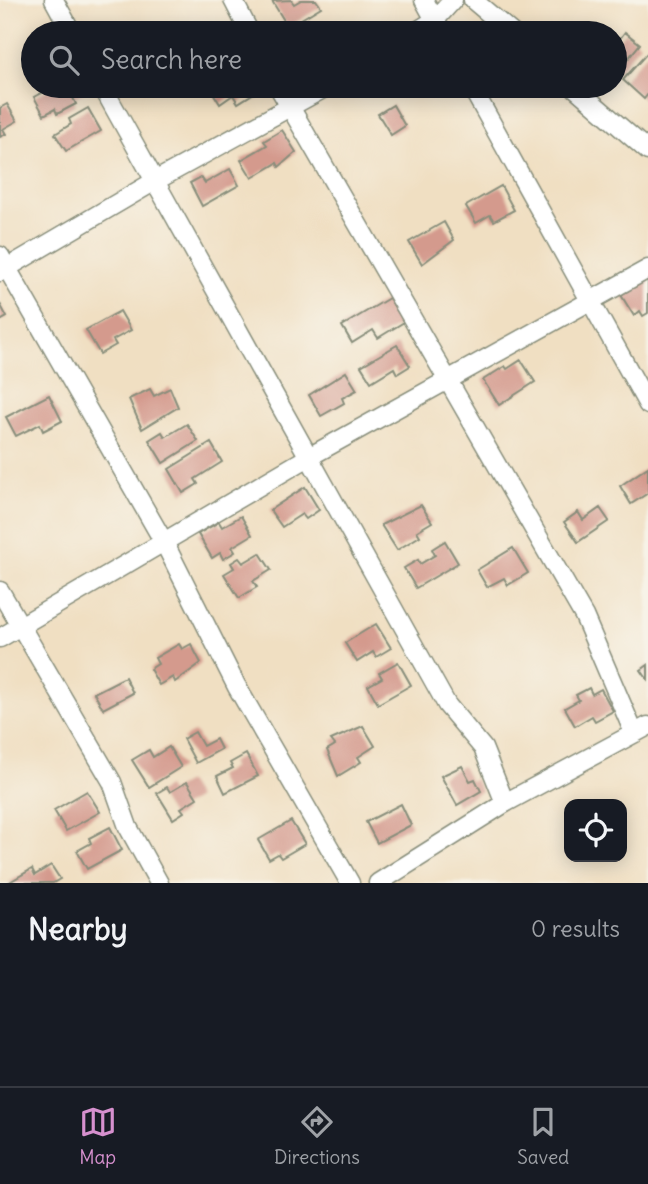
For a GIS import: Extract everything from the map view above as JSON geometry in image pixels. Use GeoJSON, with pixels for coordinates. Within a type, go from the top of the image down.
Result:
{"type":"FeatureCollection","features":[{"type":"Feature","properties":{"kind":"street"},"geometry":{"type":"LineString","coordinates":[[54,0],[65,21]]}},
{"type":"Feature","properties":{"kind":"street"},"geometry":{"type":"LineString","coordinates":[[233,0],[244,21]]}},
{"type":"Feature","properties":{"kind":"street"},"geometry":{"type":"LineString","coordinates":[[424,0],[435,21]]}},
{"type":"Feature","properties":{"kind":"street"},"geometry":{"type":"LineString","coordinates":[[441,21],[453,0]]}},
{"type":"Feature","properties":{"kind":"street"},"geometry":{"type":"LineString","coordinates":[[473,0],[498,21]]}},
{"type":"Feature","properties":{"kind":"street"},"geometry":{"type":"LineString","coordinates":[[109,98],[447,705],[483,748],[505,803]]}},
{"type":"Feature","properties":{"kind":"street"},"geometry":{"type":"LineString","coordinates":[[285,98],[584,617],[641,729],[505,803],[378,883]]}},
{"type":"Feature","properties":{"kind":"street"},"geometry":{"type":"LineString","coordinates":[[309,98],[2,266],[165,544],[237,687],[350,883]]}},
{"type":"Feature","properties":{"kind":"street"},"geometry":{"type":"LineString","coordinates":[[478,98],[648,405]]}},
{"type":"Feature","properties":{"kind":"street"},"geometry":{"type":"LineString","coordinates":[[587,98],[648,150]]}},
{"type":"Feature","properties":{"kind":"street"},"geometry":{"type":"LineString","coordinates":[[0,638],[165,544],[307,458],[648,269]]}},
{"type":"Feature","properties":{"kind":"street"},"geometry":{"type":"LineString","coordinates":[[0,591],[112,782],[128,827],[159,883]]}},
{"type":"Feature","properties":{"kind":"building"},"geometry":{"type":"Polygon","coordinates":[[[291,0],[294,4],[301,0],[316,0],[321,7],[298,21],[284,21],[272,1],[291,0]]]}},
{"type":"Feature","properties":{"kind":"building"},"geometry":{"type":"Polygon","coordinates":[[[627,34],[640,44],[627,60],[627,34]]]}},
{"type":"Feature","properties":{"kind":"building"},"geometry":{"type":"Polygon","coordinates":[[[648,52],[648,94],[644,99],[627,84],[627,76],[648,52]]]}},
{"type":"Feature","properties":{"kind":"building"},"geometry":{"type":"Polygon","coordinates":[[[35,98],[73,98],[76,104],[57,114],[55,109],[44,115],[35,98]]]}},
{"type":"Feature","properties":{"kind":"building"},"geometry":{"type":"Polygon","coordinates":[[[216,98],[229,98],[220,104],[216,98]]]}},
{"type":"Feature","properties":{"kind":"building"},"geometry":{"type":"Polygon","coordinates":[[[7,104],[17,121],[3,129],[6,134],[0,137],[0,108],[7,104]]]}},
{"type":"Feature","properties":{"kind":"building"},"geometry":{"type":"Polygon","coordinates":[[[393,105],[405,126],[391,135],[378,114],[393,105]]]}},
{"type":"Feature","properties":{"kind":"building"},"geometry":{"type":"Polygon","coordinates":[[[88,108],[101,131],[66,151],[55,134],[71,124],[69,119],[88,108]]]}},
{"type":"Feature","properties":{"kind":"building"},"geometry":{"type":"Polygon","coordinates":[[[282,130],[296,152],[279,167],[277,163],[252,178],[241,160],[267,145],[264,141],[282,130]]]}},
{"type":"Feature","properties":{"kind":"building"},"geometry":{"type":"Polygon","coordinates":[[[230,169],[239,185],[202,206],[190,183],[201,177],[205,183],[230,169]]]}},
{"type":"Feature","properties":{"kind":"building"},"geometry":{"type":"Polygon","coordinates":[[[501,186],[514,210],[494,221],[490,215],[476,223],[466,206],[501,186]]]}},
{"type":"Feature","properties":{"kind":"building"},"geometry":{"type":"Polygon","coordinates":[[[444,222],[454,240],[422,264],[409,242],[444,222]]]}},
{"type":"Feature","properties":{"kind":"building"},"geometry":{"type":"Polygon","coordinates":[[[648,278],[648,313],[643,316],[640,311],[634,316],[621,295],[648,278]]]}},
{"type":"Feature","properties":{"kind":"building"},"geometry":{"type":"Polygon","coordinates":[[[389,298],[404,322],[378,338],[373,330],[352,343],[342,326],[389,298]]]}},
{"type":"Feature","properties":{"kind":"building"},"geometry":{"type":"Polygon","coordinates":[[[0,304],[7,317],[0,321],[0,304]]]}},
{"type":"Feature","properties":{"kind":"building"},"geometry":{"type":"Polygon","coordinates":[[[120,311],[131,330],[113,340],[116,345],[100,354],[86,330],[120,311]]]}},
{"type":"Feature","properties":{"kind":"building"},"geometry":{"type":"Polygon","coordinates":[[[397,345],[410,366],[397,374],[394,368],[371,382],[361,366],[397,345]]]}},
{"type":"Feature","properties":{"kind":"building"},"geometry":{"type":"Polygon","coordinates":[[[521,360],[535,382],[499,405],[483,380],[505,366],[507,369],[521,360]]]}},
{"type":"Feature","properties":{"kind":"building"},"geometry":{"type":"Polygon","coordinates":[[[346,372],[357,390],[342,398],[344,403],[321,416],[309,395],[346,372]]]}},
{"type":"Feature","properties":{"kind":"building"},"geometry":{"type":"Polygon","coordinates":[[[170,388],[178,407],[142,429],[129,399],[150,389],[154,396],[170,388]]]}},
{"type":"Feature","properties":{"kind":"building"},"geometry":{"type":"Polygon","coordinates":[[[49,395],[62,421],[43,431],[40,424],[16,436],[6,417],[49,395]]]}},
{"type":"Feature","properties":{"kind":"building"},"geometry":{"type":"Polygon","coordinates":[[[187,424],[198,441],[163,463],[149,440],[162,432],[165,437],[187,424]]]}},
{"type":"Feature","properties":{"kind":"building"},"geometry":{"type":"Polygon","coordinates":[[[211,443],[222,462],[195,479],[198,484],[183,493],[169,469],[211,443]]]}},
{"type":"Feature","properties":{"kind":"building"},"geometry":{"type":"Polygon","coordinates":[[[648,467],[648,493],[631,504],[620,486],[648,467]]]}},
{"type":"Feature","properties":{"kind":"building"},"geometry":{"type":"Polygon","coordinates":[[[305,487],[319,510],[306,519],[302,514],[282,527],[270,510],[305,487]]]}},
{"type":"Feature","properties":{"kind":"building"},"geometry":{"type":"Polygon","coordinates":[[[421,505],[432,522],[417,531],[420,536],[397,550],[381,525],[421,505]]]}},
{"type":"Feature","properties":{"kind":"building"},"geometry":{"type":"Polygon","coordinates":[[[600,508],[609,521],[578,542],[564,522],[578,512],[583,520],[600,508]]]}},
{"type":"Feature","properties":{"kind":"building"},"geometry":{"type":"Polygon","coordinates":[[[241,516],[252,535],[232,547],[235,552],[223,559],[220,553],[212,558],[198,534],[219,522],[222,527],[241,516]]]}},
{"type":"Feature","properties":{"kind":"building"},"geometry":{"type":"Polygon","coordinates":[[[445,541],[458,563],[416,588],[404,568],[418,560],[420,564],[435,555],[432,549],[445,541]]]}},
{"type":"Feature","properties":{"kind":"building"},"geometry":{"type":"Polygon","coordinates":[[[513,548],[528,573],[508,585],[504,578],[487,587],[477,570],[513,548]]]}},
{"type":"Feature","properties":{"kind":"building"},"geometry":{"type":"Polygon","coordinates":[[[260,553],[271,570],[253,581],[257,587],[239,598],[224,574],[234,568],[231,563],[239,558],[243,563],[260,553]]]}},
{"type":"Feature","properties":{"kind":"building"},"geometry":{"type":"Polygon","coordinates":[[[376,624],[391,648],[376,657],[373,652],[357,662],[345,643],[376,624]]]}},
{"type":"Feature","properties":{"kind":"building"},"geometry":{"type":"Polygon","coordinates":[[[179,644],[182,649],[191,644],[201,663],[175,682],[173,677],[159,685],[150,669],[158,664],[155,658],[179,644]]]}},
{"type":"Feature","properties":{"kind":"building"},"geometry":{"type":"Polygon","coordinates":[[[398,662],[411,685],[378,704],[368,686],[382,678],[379,673],[398,662]]]}},
{"type":"Feature","properties":{"kind":"building"},"geometry":{"type":"Polygon","coordinates":[[[648,665],[648,680],[641,670],[648,665]]]}},
{"type":"Feature","properties":{"kind":"building"},"geometry":{"type":"Polygon","coordinates":[[[125,677],[133,693],[103,709],[94,693],[125,677]]]}},
{"type":"Feature","properties":{"kind":"building"},"geometry":{"type":"Polygon","coordinates":[[[589,688],[592,694],[601,689],[613,711],[595,721],[592,716],[575,726],[565,708],[579,700],[576,695],[589,688]]]}},
{"type":"Feature","properties":{"kind":"building"},"geometry":{"type":"Polygon","coordinates":[[[363,726],[375,746],[358,757],[361,762],[338,776],[327,750],[335,745],[331,740],[363,726]]]}},
{"type":"Feature","properties":{"kind":"building"},"geometry":{"type":"Polygon","coordinates":[[[195,732],[203,746],[216,739],[221,749],[196,763],[183,739],[195,732]]]}},
{"type":"Feature","properties":{"kind":"building"},"geometry":{"type":"Polygon","coordinates":[[[169,747],[181,767],[149,787],[132,760],[149,750],[153,757],[169,747]]]}},
{"type":"Feature","properties":{"kind":"building"},"geometry":{"type":"Polygon","coordinates":[[[246,754],[258,776],[225,793],[217,776],[233,768],[230,763],[246,754]]]}},
{"type":"Feature","properties":{"kind":"building"},"geometry":{"type":"Polygon","coordinates":[[[462,766],[470,781],[475,779],[481,791],[457,805],[441,776],[462,766]]]}},
{"type":"Feature","properties":{"kind":"building"},"geometry":{"type":"Polygon","coordinates":[[[187,782],[197,798],[181,808],[184,812],[173,819],[157,793],[167,787],[170,792],[187,782]]]}},
{"type":"Feature","properties":{"kind":"building"},"geometry":{"type":"Polygon","coordinates":[[[87,791],[100,812],[66,831],[54,810],[87,791]]]}},
{"type":"Feature","properties":{"kind":"building"},"geometry":{"type":"Polygon","coordinates":[[[401,804],[411,825],[377,843],[366,822],[401,804]]]}},
{"type":"Feature","properties":{"kind":"building"},"geometry":{"type":"Polygon","coordinates":[[[291,821],[305,844],[281,858],[278,854],[269,859],[258,840],[291,821]]]}},
{"type":"Feature","properties":{"kind":"building"},"geometry":{"type":"Polygon","coordinates":[[[110,827],[122,850],[87,869],[77,851],[91,843],[89,838],[110,827]]]}},
{"type":"Feature","properties":{"kind":"building"},"geometry":{"type":"Polygon","coordinates":[[[51,865],[60,879],[53,883],[8,883],[32,869],[35,875],[51,865]]]}}]}
